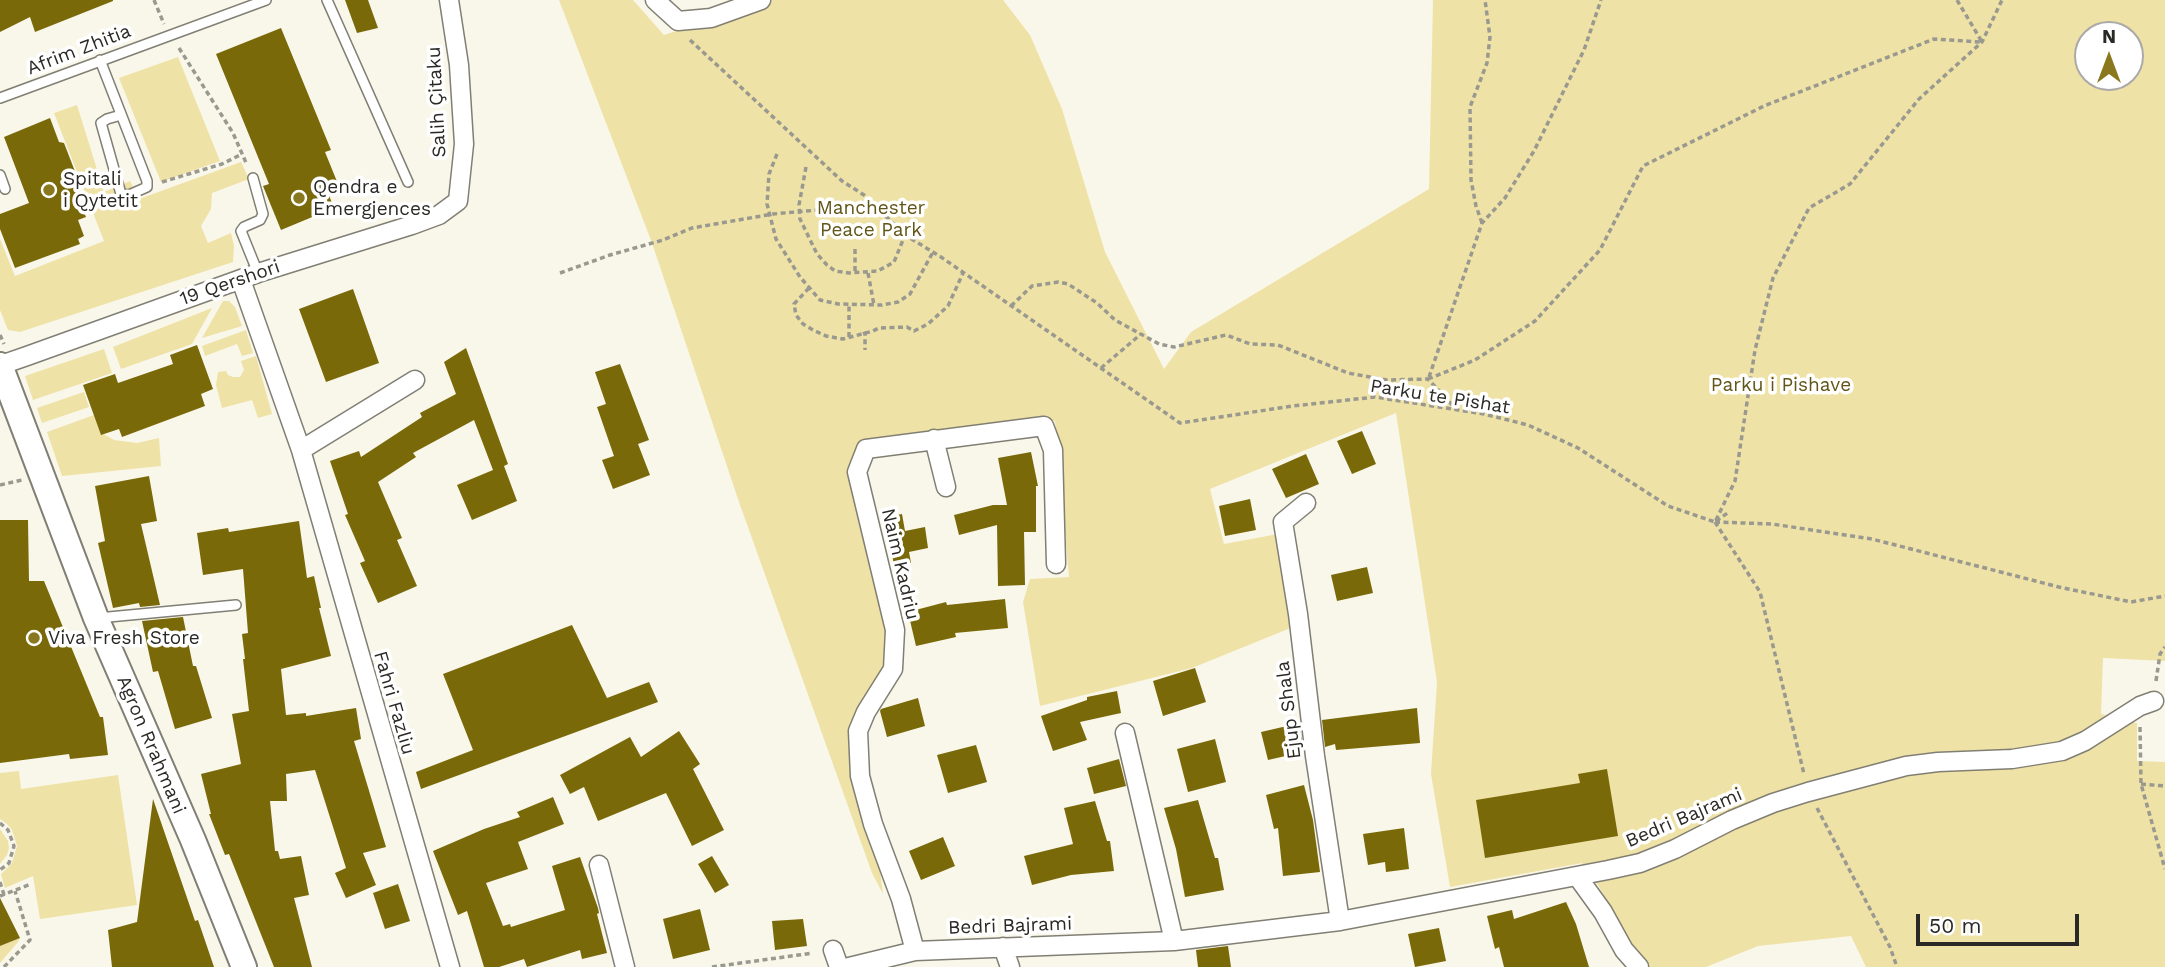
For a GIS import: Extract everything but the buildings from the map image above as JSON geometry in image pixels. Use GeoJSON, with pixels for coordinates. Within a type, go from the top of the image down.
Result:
{"type":"FeatureCollection","features":[{"type":"Feature","properties":{"kind":"main road","name":"Agron Rrahmani"},"geometry":{"type":"LineString","coordinates":[[0,364],[96,618],[193,840],[244,967]]}},
{"type":"Feature","properties":{"kind":"street","name":"Salih Çitaku"},"geometry":{"type":"LineString","coordinates":[[449,0],[459,65],[464,144],[458,201]]}},
{"type":"Feature","properties":{"kind":"street"},"geometry":{"type":"LineString","coordinates":[[656,0],[678,21],[711,18],[761,0]]}},
{"type":"Feature","properties":{"kind":"street","name":"19 Qershori"},"geometry":{"type":"LineString","coordinates":[[0,364],[191,296],[412,225],[439,215],[458,201]]}},
{"type":"Feature","properties":{"kind":"street","name":"Fahri Fazliu"},"geometry":{"type":"LineString","coordinates":[[249,277],[450,967]]}},
{"type":"Feature","properties":{"kind":"street"},"geometry":{"type":"LineString","coordinates":[[301,450],[415,380]]}},
{"type":"Feature","properties":{"kind":"street","name":"Naim Kadriu"},"geometry":{"type":"LineString","coordinates":[[915,951],[901,899],[873,824],[860,776],[859,731],[866,712],[892,669],[895,630],[857,472],[866,449],[1044,426],[1053,450],[1056,564]]}},
{"type":"Feature","properties":{"kind":"street"},"geometry":{"type":"LineString","coordinates":[[934,439],[946,487]]}},
{"type":"Feature","properties":{"kind":"street","name":"Ejup Shala"},"geometry":{"type":"LineString","coordinates":[[1306,503],[1283,522],[1340,921]]}},
{"type":"Feature","properties":{"kind":"street","name":"Bedri Bajrami"},"geometry":{"type":"LineString","coordinates":[[849,967],[915,951],[1174,941],[1340,921],[1577,876],[1640,863],[1773,803],[1906,766],[2012,759],[2062,751],[2085,741],[2147,704]]}},
{"type":"Feature","properties":{"kind":"street"},"geometry":{"type":"LineString","coordinates":[[1125,733],[1174,941]]}},
{"type":"Feature","properties":{"kind":"street"},"geometry":{"type":"LineString","coordinates":[[599,865],[625,967]]}},
{"type":"Feature","properties":{"kind":"street"},"geometry":{"type":"LineString","coordinates":[[1577,876],[1603,912],[1624,950],[1639,967]]}},
{"type":"Feature","properties":{"kind":"street"},"geometry":{"type":"LineString","coordinates":[[1003,947],[1010,967]]}},
{"type":"Feature","properties":{"kind":"lane","name":"Afrim Zhitia"},"geometry":{"type":"LineString","coordinates":[[0,99],[265,0]]}},
{"type":"Feature","properties":{"kind":"lane"},"geometry":{"type":"LineString","coordinates":[[327,0],[408,182]]}},
{"type":"Feature","properties":{"kind":"lane"},"geometry":{"type":"LineString","coordinates":[[100,60],[147,181],[147,187],[129,195],[121,194],[101,123],[121,115]]}},
{"type":"Feature","properties":{"kind":"lane"},"geometry":{"type":"LineString","coordinates":[[0,175],[5,189]]}},
{"type":"Feature","properties":{"kind":"lane"},"geometry":{"type":"LineString","coordinates":[[249,277],[241,231],[260,220],[263,214],[253,178]]}},
{"type":"Feature","properties":{"kind":"lane"},"geometry":{"type":"LineString","coordinates":[[96,618],[236,605]]}},
{"type":"Feature","properties":{"kind":"path"},"geometry":{"type":"LineString","coordinates":[[153,0],[161,19],[233,133],[253,178]]}},
{"type":"Feature","properties":{"kind":"path"},"geometry":{"type":"LineString","coordinates":[[1482,223],[1471,180],[1470,107],[1487,63],[1490,37],[1485,0]]}},
{"type":"Feature","properties":{"kind":"path"},"geometry":{"type":"LineString","coordinates":[[1428,379],[1482,223],[1505,198],[1534,151],[1584,50],[1601,0]]}},
{"type":"Feature","properties":{"kind":"path"},"geometry":{"type":"LineString","coordinates":[[1957,0],[1982,42]]}},
{"type":"Feature","properties":{"kind":"path"},"geometry":{"type":"LineString","coordinates":[[1715,522],[1735,481],[1755,350],[1773,278],[1809,208],[1850,184],[1919,99],[1982,42],[2002,0]]}},
{"type":"Feature","properties":{"kind":"path"},"geometry":{"type":"LineString","coordinates":[[681,32],[905,234],[1101,368],[1141,334]]}},
{"type":"Feature","properties":{"kind":"path"},"geometry":{"type":"LineString","coordinates":[[1011,306],[1032,286],[1058,282],[1068,284],[1097,303],[1115,320],[1159,344],[1174,347],[1226,335],[1250,344],[1278,345],[1348,373],[1387,380],[1428,379],[1475,360],[1535,321],[1600,250],[1643,166],[1764,106],[1934,39],[1982,42]]}},
{"type":"Feature","properties":{"kind":"path"},"geometry":{"type":"LineString","coordinates":[[147,187],[222,164],[242,154]]}},
{"type":"Feature","properties":{"kind":"path"},"geometry":{"type":"LineString","coordinates":[[777,154],[767,188],[767,204],[776,239],[820,300],[849,305],[898,302],[910,294],[933,252]]}},
{"type":"Feature","properties":{"kind":"path"},"geometry":{"type":"LineString","coordinates":[[806,167],[799,212],[817,254],[835,271],[878,271],[894,262],[905,234]]}},
{"type":"Feature","properties":{"kind":"path"},"geometry":{"type":"LineString","coordinates":[[559,273],[692,228],[818,210]]}},
{"type":"Feature","properties":{"kind":"path"},"geometry":{"type":"LineString","coordinates":[[855,249],[855,273]]}},
{"type":"Feature","properties":{"kind":"path"},"geometry":{"type":"LineString","coordinates":[[868,273],[874,305]]}},
{"type":"Feature","properties":{"kind":"path"},"geometry":{"type":"LineString","coordinates":[[809,288],[794,304],[796,315],[803,324],[826,336],[843,339],[879,328],[907,327],[914,331],[928,324],[948,306],[963,273]]}},
{"type":"Feature","properties":{"kind":"path"},"geometry":{"type":"LineString","coordinates":[[848,337],[849,305]]}},
{"type":"Feature","properties":{"kind":"path"},"geometry":{"type":"LineString","coordinates":[[865,333],[865,350]]}},
{"type":"Feature","properties":{"kind":"path"},"geometry":{"type":"LineString","coordinates":[[0,335],[6,346],[13,343]]}},
{"type":"Feature","properties":{"kind":"path","name":"Parku te Pishat"},"geometry":{"type":"LineString","coordinates":[[1101,368],[1180,423],[1375,397],[1484,414],[1528,425],[1578,448],[1668,506],[1715,522],[1772,524],[1872,539],[2059,587],[2130,602],[2165,596]]}},
{"type":"Feature","properties":{"kind":"path"},"geometry":{"type":"LineString","coordinates":[[1428,379],[1456,410]]}},
{"type":"Feature","properties":{"kind":"path"},"geometry":{"type":"LineString","coordinates":[[1715,522],[1729,512]]}},
{"type":"Feature","properties":{"kind":"path"},"geometry":{"type":"LineString","coordinates":[[1715,522],[1760,592],[1808,792],[1890,947],[1897,967]]}},
{"type":"Feature","properties":{"kind":"path"},"geometry":{"type":"LineString","coordinates":[[2165,647],[2160,654],[2147,704],[2141,784],[2165,869]]}},
{"type":"Feature","properties":{"kind":"path"},"geometry":{"type":"LineString","coordinates":[[2141,784],[2165,786]]}},
{"type":"Feature","properties":{"kind":"path"},"geometry":{"type":"LineString","coordinates":[[0,823],[8,830],[14,846],[9,863],[0,870]]}},
{"type":"Feature","properties":{"kind":"path"},"geometry":{"type":"LineString","coordinates":[[0,882],[2,895],[31,884]]}},
{"type":"Feature","properties":{"kind":"path"},"geometry":{"type":"LineString","coordinates":[[4,967],[30,940],[15,891]]}},
{"type":"Feature","properties":{"kind":"path"},"geometry":{"type":"LineString","coordinates":[[712,967],[836,959]]}},
{"type":"Feature","properties":{"kind":"green space","name":"Parku i Pishave"},"geometry":{"type":"Polygon","coordinates":[[[559,0],[633,0],[664,35],[773,0],[1003,0],[1030,35],[1062,109],[1105,252],[1164,369],[1191,332],[1429,189],[1433,0],[2165,0],[2165,661],[2103,658],[2101,714],[2137,723],[2137,761],[2165,762],[2165,967],[1866,967],[1851,936],[1758,946],[1706,967],[1643,967],[1598,885],[1582,863],[1450,887],[1431,774],[1437,682],[1396,413],[1210,489],[1224,544],[1278,534],[1293,627],[1192,668],[1040,706],[1023,602],[1030,579],[1069,577],[1055,421],[863,444],[848,470],[873,581],[890,632],[887,659],[853,726],[883,894],[872,873],[739,502],[652,243],[559,0]]]}},
{"type":"Feature","properties":{"kind":"green space"},"geometry":{"type":"Polygon","coordinates":[[[178,57],[220,161],[161,182],[119,78],[178,57]]]}},
{"type":"Feature","properties":{"kind":"green space"},"geometry":{"type":"Polygon","coordinates":[[[77,105],[104,192],[130,181],[139,199],[241,162],[249,179],[212,193],[211,209],[201,226],[208,243],[231,233],[233,262],[20,332],[8,330],[0,310],[0,239],[15,276],[104,241],[54,113],[77,105]]]}},
{"type":"Feature","properties":{"kind":"green space"},"geometry":{"type":"Polygon","coordinates":[[[223,301],[229,301],[235,307],[242,326],[202,338],[223,301]]]}},
{"type":"Feature","properties":{"kind":"green space"},"geometry":{"type":"Polygon","coordinates":[[[212,308],[192,344],[121,369],[113,347],[212,308]]]}},
{"type":"Feature","properties":{"kind":"green space"},"geometry":{"type":"Polygon","coordinates":[[[246,330],[253,353],[242,356],[237,344],[205,356],[202,346],[246,330]]]}},
{"type":"Feature","properties":{"kind":"green space"},"geometry":{"type":"Polygon","coordinates":[[[104,349],[112,373],[33,400],[25,376],[104,349]]]}},
{"type":"Feature","properties":{"kind":"green space"},"geometry":{"type":"Polygon","coordinates":[[[256,356],[272,414],[258,418],[252,400],[222,408],[216,385],[218,372],[226,371],[228,375],[240,377],[244,370],[241,361],[256,356]]]}},
{"type":"Feature","properties":{"kind":"green space"},"geometry":{"type":"Polygon","coordinates":[[[84,392],[89,407],[42,423],[37,408],[84,392]]]}},
{"type":"Feature","properties":{"kind":"green space"},"geometry":{"type":"Polygon","coordinates":[[[94,415],[100,432],[114,440],[137,443],[159,438],[161,466],[62,476],[47,432],[94,415]]]}},
{"type":"Feature","properties":{"kind":"green space"},"geometry":{"type":"Polygon","coordinates":[[[19,771],[21,789],[118,775],[137,905],[40,919],[33,876],[5,888],[1,874],[12,863],[17,846],[12,830],[0,819],[0,773],[19,771]]]}},
{"type":"Feature","properties":{"kind":"green space"},"geometry":{"type":"Polygon","coordinates":[[[0,829],[9,848],[0,864],[0,829]]]}},
{"type":"Feature","properties":{"kind":"green space"},"geometry":{"type":"Polygon","coordinates":[[[20,938],[18,942],[0,963],[0,946],[20,938]]]}},
{"type":"Feature","properties":{"kind":"place","name":"Spitali i Qytetit"},"geometry":{"type":"Point","coordinates":[49,190]}},
{"type":"Feature","properties":{"kind":"place","name":"Qendra e Emergjences"},"geometry":{"type":"Point","coordinates":[299,198]}},
{"type":"Feature","properties":{"kind":"place","name":"Viva Fresh Store"},"geometry":{"type":"Point","coordinates":[34,638]}},
{"type":"Feature","properties":{"kind":"park label","name":"Manchester Peace Park"},"geometry":{"type":"Point","coordinates":[871,219]}}]}
